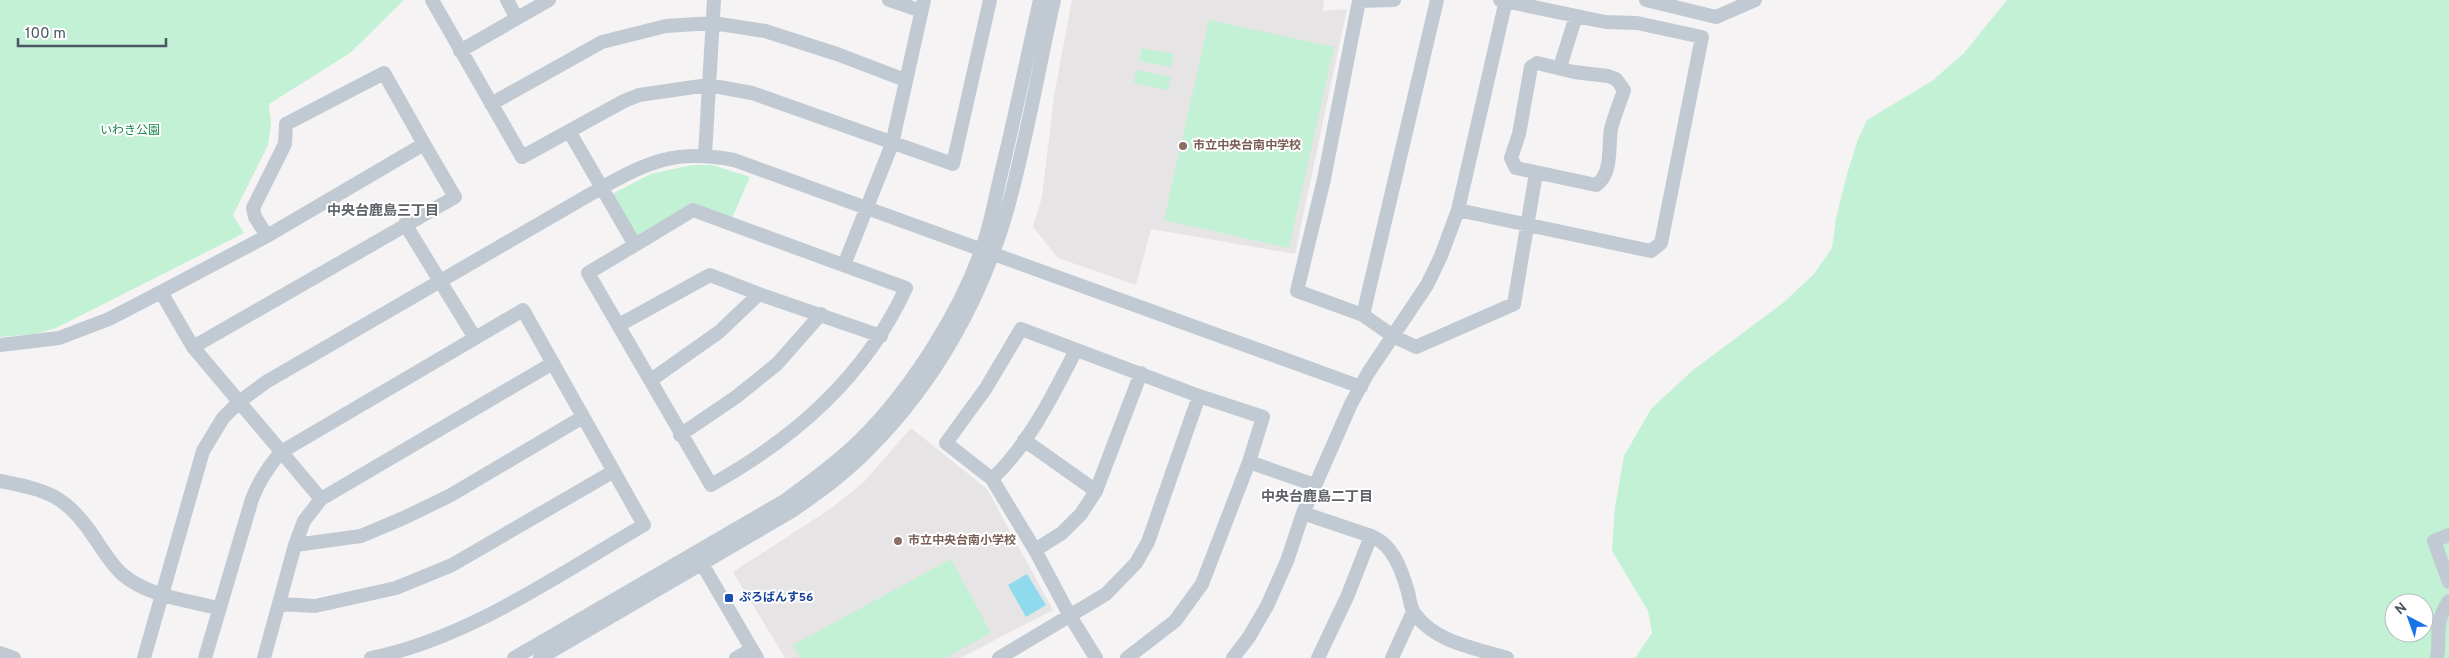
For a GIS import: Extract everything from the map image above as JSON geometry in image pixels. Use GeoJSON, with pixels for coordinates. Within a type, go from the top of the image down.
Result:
{"type":"FeatureCollection","features":[{"type":"Feature","properties":{"kind":"street"},"geometry":{"type":"LineString","coordinates":[[432,0],[522,157],[624,101],[639,95],[708,85],[752,93],[953,164],[990,0]]}},
{"type":"Feature","properties":{"kind":"street"},"geometry":{"type":"LineString","coordinates":[[507,0],[516,17]]}},
{"type":"Feature","properties":{"kind":"street"},"geometry":{"type":"LineString","coordinates":[[460,51],[516,17],[549,0]]}},
{"type":"Feature","properties":{"kind":"street"},"geometry":{"type":"LineString","coordinates":[[705,155],[714,0]]}},
{"type":"Feature","properties":{"kind":"street"},"geometry":{"type":"LineString","coordinates":[[844,265],[892,144],[923,6],[888,0]]}},
{"type":"Feature","properties":{"kind":"street"},"geometry":{"type":"LineString","coordinates":[[514,658],[699,558],[792,511],[831,483],[868,450],[920,390],[947,350],[968,313],[987,252],[1002,171],[1040,0]]}},
{"type":"Feature","properties":{"kind":"street"},"geometry":{"type":"LineString","coordinates":[[987,252],[1006,214],[1054,0]]}},
{"type":"Feature","properties":{"kind":"street"},"geometry":{"type":"LineString","coordinates":[[1394,0],[1359,1],[1324,180],[1297,291],[1363,315],[1393,336],[1416,347],[1514,304],[1536,172]]}},
{"type":"Feature","properties":{"kind":"street"},"geometry":{"type":"LineString","coordinates":[[1363,315],[1437,0]]}},
{"type":"Feature","properties":{"kind":"street"},"geometry":{"type":"LineString","coordinates":[[1233,658],[1249,638],[1267,606],[1287,561],[1303,513],[1333,441],[1361,386],[1427,285],[1441,256],[1458,210],[1504,0],[1605,22],[1637,24],[1702,37],[1661,243],[1651,251],[1458,210]]}},
{"type":"Feature","properties":{"kind":"street"},"geometry":{"type":"LineString","coordinates":[[1646,0],[1691,5],[1716,16],[1754,0]]}},
{"type":"Feature","properties":{"kind":"street"},"geometry":{"type":"LineString","coordinates":[[1560,67],[1576,16]]}},
{"type":"Feature","properties":{"kind":"street"},"geometry":{"type":"LineString","coordinates":[[491,104],[602,42],[666,26],[713,23],[765,31],[837,54],[905,80]]}},
{"type":"Feature","properties":{"kind":"street"},"geometry":{"type":"LineString","coordinates":[[1537,63],[1616,79],[1624,90],[1612,127],[1606,172],[1602,181],[1596,185],[1536,172],[1516,168],[1511,158],[1519,134],[1531,67],[1537,63]]}},
{"type":"Feature","properties":{"kind":"street"},"geometry":{"type":"LineString","coordinates":[[193,347],[455,197],[384,73],[286,124],[285,144],[253,208],[255,217],[268,236]]}},
{"type":"Feature","properties":{"kind":"street"},"geometry":{"type":"LineString","coordinates":[[569,131],[634,245]]}},
{"type":"Feature","properties":{"kind":"street"},"geometry":{"type":"LineString","coordinates":[[0,345],[59,338],[109,319],[268,236],[424,144]]}},
{"type":"Feature","properties":{"kind":"street"},"geometry":{"type":"LineString","coordinates":[[144,658],[204,451],[223,418],[239,402],[266,382],[600,188],[636,168],[652,162],[688,155],[705,155],[734,160],[1361,386]]}},
{"type":"Feature","properties":{"kind":"street"},"geometry":{"type":"LineString","coordinates":[[693,210],[844,265],[906,288],[881,336],[832,396],[794,432],[749,464],[711,485],[680,435],[651,380],[588,273],[693,210]]}},
{"type":"Feature","properties":{"kind":"street"},"geometry":{"type":"LineString","coordinates":[[405,224],[475,338]]}},
{"type":"Feature","properties":{"kind":"street"},"geometry":{"type":"LineString","coordinates":[[619,325],[710,275],[881,336]]}},
{"type":"Feature","properties":{"kind":"street"},"geometry":{"type":"LineString","coordinates":[[162,292],[193,347],[321,499]]}},
{"type":"Feature","properties":{"kind":"street"},"geometry":{"type":"LineString","coordinates":[[651,380],[719,332],[759,294]]}},
{"type":"Feature","properties":{"kind":"street"},"geometry":{"type":"LineString","coordinates":[[205,658],[218,608],[252,499],[260,480],[281,452],[523,310],[644,525],[500,608],[429,642],[371,658]]}},
{"type":"Feature","properties":{"kind":"street"},"geometry":{"type":"LineString","coordinates":[[680,435],[736,397],[777,364],[821,314]]}},
{"type":"Feature","properties":{"kind":"street"},"geometry":{"type":"LineString","coordinates":[[1096,658],[1070,616],[1035,550],[992,479],[946,443],[986,388],[1021,329],[1199,396],[1263,417],[1249,462],[1210,564],[1193,598],[1170,626],[1128,658]]}},
{"type":"Feature","properties":{"kind":"street"},"geometry":{"type":"LineString","coordinates":[[992,479],[1008,464],[1024,440],[1056,390],[1076,350]]}},
{"type":"Feature","properties":{"kind":"street"},"geometry":{"type":"LineString","coordinates":[[264,658],[295,545],[304,521],[321,499],[553,363]]}},
{"type":"Feature","properties":{"kind":"street"},"geometry":{"type":"LineString","coordinates":[[1035,550],[1062,532],[1081,514],[1096,491],[1141,373]]}},
{"type":"Feature","properties":{"kind":"street"},"geometry":{"type":"LineString","coordinates":[[999,658],[1106,594],[1136,563],[1148,542],[1199,396]]}},
{"type":"Feature","properties":{"kind":"street"},"geometry":{"type":"LineString","coordinates":[[295,545],[361,536],[406,517],[460,490],[583,417]]}},
{"type":"Feature","properties":{"kind":"street"},"geometry":{"type":"LineString","coordinates":[[1024,440],[1096,491]]}},
{"type":"Feature","properties":{"kind":"street"},"geometry":{"type":"LineString","coordinates":[[1249,462],[1315,485]]}},
{"type":"Feature","properties":{"kind":"street"},"geometry":{"type":"LineString","coordinates":[[280,604],[314,606],[396,588],[452,565],[614,471]]}},
{"type":"Feature","properties":{"kind":"street"},"geometry":{"type":"LineString","coordinates":[[0,481],[35,488],[64,500],[81,517],[121,573],[145,589],[218,608]]}},
{"type":"Feature","properties":{"kind":"street"},"geometry":{"type":"LineString","coordinates":[[1303,513],[1382,540],[1389,548],[1404,576],[1413,612],[1437,635],[1470,652],[1507,658]]}},
{"type":"Feature","properties":{"kind":"street"},"geometry":{"type":"LineString","coordinates":[[2449,534],[2434,541],[2449,582]]}},
{"type":"Feature","properties":{"kind":"street"},"geometry":{"type":"LineString","coordinates":[[1318,658],[1347,597],[1371,536]]}},
{"type":"Feature","properties":{"kind":"street"},"geometry":{"type":"LineString","coordinates":[[699,558],[755,654],[736,658]]}},
{"type":"Feature","properties":{"kind":"street"},"geometry":{"type":"LineString","coordinates":[[540,658],[699,558]]}},
{"type":"Feature","properties":{"kind":"street"},"geometry":{"type":"LineString","coordinates":[[2437,658],[2437,628],[2441,613],[2449,601]]}},
{"type":"Feature","properties":{"kind":"street"},"geometry":{"type":"LineString","coordinates":[[1392,658],[1413,612]]}},
{"type":"Feature","properties":{"kind":"street"},"geometry":{"type":"LineString","coordinates":[[0,653],[14,658]]}},
{"type":"Feature","properties":{"kind":"shaded area","name":"市立中央台南中学校"},"geometry":{"type":"Polygon","coordinates":[[[1072,0],[1324,0],[1323,11],[1347,9],[1295,254],[1151,229],[1136,285],[1058,258],[1033,227],[1042,197],[1054,96],[1072,0]]]}},
{"type":"Feature","properties":{"kind":"shaded area","name":"市立中央台南小学校"},"geometry":{"type":"Polygon","coordinates":[[[911,428],[987,489],[1053,610],[960,658],[785,658],[733,572],[830,509],[864,482],[911,428]]]}},
{"type":"Feature","properties":{"kind":"green space","name":"いわき公園"},"geometry":{"type":"Polygon","coordinates":[[[0,0],[404,0],[350,53],[269,104],[271,123],[268,145],[233,215],[244,233],[56,328],[35,334],[0,337],[0,0]]]}},
{"type":"Feature","properties":{"kind":"green space"},"geometry":{"type":"Polygon","coordinates":[[[2007,0],[2449,0],[2449,658],[1635,658],[1652,633],[1648,611],[1612,551],[1615,507],[1624,456],[1651,409],[1693,370],[1783,303],[1814,274],[1832,248],[1836,218],[1847,174],[1858,139],[1867,120],[1932,81],[1964,53],[2007,0]]]}},
{"type":"Feature","properties":{"kind":"green space"},"geometry":{"type":"Polygon","coordinates":[[[1209,20],[1334,47],[1289,248],[1164,220],[1209,20]]]}},
{"type":"Feature","properties":{"kind":"green space"},"geometry":{"type":"Polygon","coordinates":[[[1142,48],[1174,54],[1171,67],[1139,61],[1142,48]]]}},
{"type":"Feature","properties":{"kind":"green space"},"geometry":{"type":"Polygon","coordinates":[[[1136,70],[1171,77],[1168,90],[1134,83],[1136,70]]]}},
{"type":"Feature","properties":{"kind":"green space"},"geometry":{"type":"Polygon","coordinates":[[[692,165],[712,165],[750,177],[732,218],[702,206],[638,238],[612,194],[651,174],[692,165]]]}},
{"type":"Feature","properties":{"kind":"green space"},"geometry":{"type":"Polygon","coordinates":[[[951,559],[991,633],[945,658],[801,658],[793,645],[951,559]]]}},
{"type":"Feature","properties":{"kind":"water"},"geometry":{"type":"Polygon","coordinates":[[[1027,574],[1046,605],[1026,617],[1008,585],[1027,574]]]}},
{"type":"Feature","properties":{"kind":"place","name":"市立中央台南中学校"},"geometry":{"type":"Point","coordinates":[1183,146]}},
{"type":"Feature","properties":{"kind":"place","name":"市立中央台南小学校"},"geometry":{"type":"Point","coordinates":[898,541]}},
{"type":"Feature","properties":{"kind":"place","name":"ぷろばんす56"},"geometry":{"type":"Point","coordinates":[729,598]}},
{"type":"Feature","properties":{"kind":"district","name":"中央台鹿島三丁目"},"geometry":{"type":"Point","coordinates":[383,211]}},
{"type":"Feature","properties":{"kind":"district","name":"中央台鹿島二丁目"},"geometry":{"type":"Point","coordinates":[1317,497]}}]}
